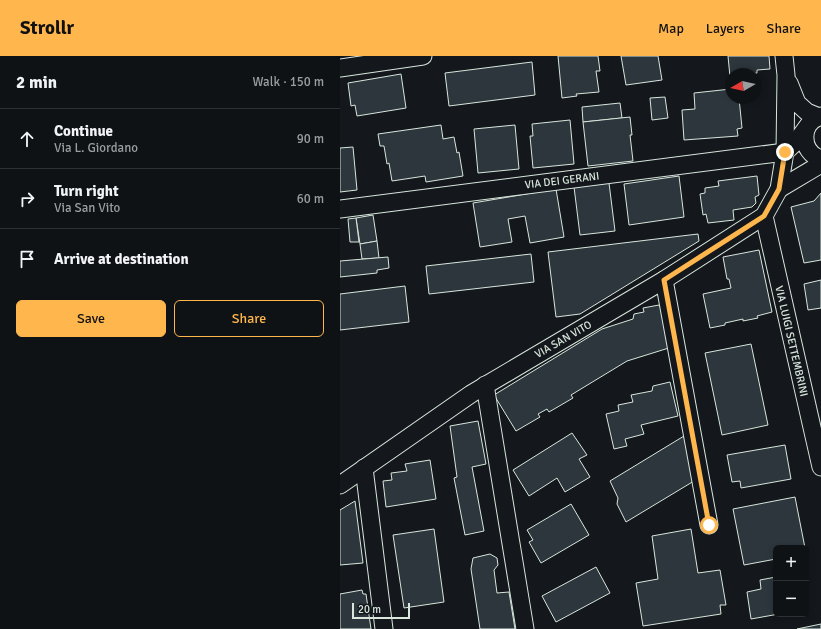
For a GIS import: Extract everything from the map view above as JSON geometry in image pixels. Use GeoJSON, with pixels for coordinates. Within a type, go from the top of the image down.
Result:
{"type":"FeatureCollection","features":[{"type":"Feature","properties":{"kind":"street"},"geometry":{"type":"LineString","coordinates":[[340,68],[423,56]]}},
{"type":"Feature","properties":{"kind":"street","name":"VIA SAN VITO"},"geometry":{"type":"LineString","coordinates":[[340,485],[485,385],[664,280],[764,216],[779,189],[785,152],[786,75],[784,56]]}},
{"type":"Feature","properties":{"kind":"street","name":"VIA SAN VITO"},"geometry":{"type":"LineString","coordinates":[[786,75],[798,103],[807,112],[812,135]]}},
{"type":"Feature","properties":{"kind":"street"},"geometry":{"type":"LineString","coordinates":[[786,122],[812,135]]}},
{"type":"Feature","properties":{"kind":"street"},"geometry":{"type":"LineString","coordinates":[[785,152],[796,142],[812,135]]}},
{"type":"Feature","properties":{"kind":"street","name":"VIA DEI GERANI"},"geometry":{"type":"LineString","coordinates":[[340,209],[785,152]]}},
{"type":"Feature","properties":{"kind":"street"},"geometry":{"type":"LineString","coordinates":[[779,189],[821,164]]}},
{"type":"Feature","properties":{"kind":"street","name":"VIA LUIGI SETTEMBRINI"},"geometry":{"type":"LineString","coordinates":[[764,216],[821,467]]}},
{"type":"Feature","properties":{"kind":"street"},"geometry":{"type":"LineString","coordinates":[[664,280],[709,525]]}},
{"type":"Feature","properties":{"kind":"street"},"geometry":{"type":"LineString","coordinates":[[485,385],[525,629]]}},
{"type":"Feature","properties":{"kind":"street"},"geometry":{"type":"LineString","coordinates":[[364,468],[384,629]]}},
{"type":"Feature","properties":{"kind":"building"},"geometry":{"type":"Polygon","coordinates":[[[558,56],[598,56],[600,71],[596,71],[599,92],[576,94],[577,96],[562,98],[558,56]]]}},
{"type":"Feature","properties":{"kind":"building"},"geometry":{"type":"Polygon","coordinates":[[[621,56],[658,56],[662,80],[626,85],[621,56]]]}},
{"type":"Feature","properties":{"kind":"building"},"geometry":{"type":"Polygon","coordinates":[[[728,56],[769,56],[770,69],[729,68],[728,56]]]}},
{"type":"Feature","properties":{"kind":"building"},"geometry":{"type":"Polygon","coordinates":[[[532,62],[535,95],[449,106],[445,73],[532,62]]]}},
{"type":"Feature","properties":{"kind":"building"},"geometry":{"type":"Polygon","coordinates":[[[401,74],[406,108],[357,116],[355,105],[351,106],[348,83],[401,74]]]}},
{"type":"Feature","properties":{"kind":"building"},"geometry":{"type":"Polygon","coordinates":[[[725,90],[725,104],[740,104],[742,128],[737,129],[738,136],[684,140],[682,110],[695,109],[694,93],[725,90]]]}},
{"type":"Feature","properties":{"kind":"building"},"geometry":{"type":"Polygon","coordinates":[[[665,97],[668,118],[652,120],[650,98],[665,97]]]}},
{"type":"Feature","properties":{"kind":"building"},"geometry":{"type":"Polygon","coordinates":[[[620,103],[622,118],[583,122],[582,107],[620,103]]]}},
{"type":"Feature","properties":{"kind":"building"},"geometry":{"type":"Polygon","coordinates":[[[630,117],[632,135],[630,135],[633,161],[588,166],[583,122],[630,117]]]}},
{"type":"Feature","properties":{"kind":"building"},"geometry":{"type":"Polygon","coordinates":[[[570,120],[574,164],[533,168],[530,136],[533,136],[532,124],[570,120]]]}},
{"type":"Feature","properties":{"kind":"building"},"geometry":{"type":"Polygon","coordinates":[[[441,125],[443,139],[454,137],[457,153],[459,152],[463,176],[426,182],[425,176],[392,181],[384,146],[380,146],[378,134],[441,125]]]}},
{"type":"Feature","properties":{"kind":"building"},"geometry":{"type":"Polygon","coordinates":[[[515,125],[519,169],[478,173],[474,129],[515,125]]]}},
{"type":"Feature","properties":{"kind":"building"},"geometry":{"type":"Polygon","coordinates":[[[353,147],[357,190],[340,192],[340,148],[353,147]]]}},
{"type":"Feature","properties":{"kind":"building"},"geometry":{"type":"Polygon","coordinates":[[[679,176],[684,217],[629,225],[624,184],[679,176]]]}},
{"type":"Feature","properties":{"kind":"building"},"geometry":{"type":"Polygon","coordinates":[[[757,176],[759,195],[755,197],[756,203],[752,207],[733,210],[734,220],[708,223],[706,214],[703,215],[700,194],[705,193],[705,188],[719,186],[718,181],[757,176]]]}},
{"type":"Feature","properties":{"kind":"building"},"geometry":{"type":"Polygon","coordinates":[[[609,183],[615,231],[580,235],[574,187],[609,183]]]}},
{"type":"Feature","properties":{"kind":"building"},"geometry":{"type":"Polygon","coordinates":[[[556,189],[564,237],[530,243],[525,216],[508,219],[512,242],[480,247],[473,203],[556,189]]]}},
{"type":"Feature","properties":{"kind":"building"},"geometry":{"type":"Polygon","coordinates":[[[821,193],[821,260],[804,263],[791,207],[814,201],[821,193]]]}},
{"type":"Feature","properties":{"kind":"building"},"geometry":{"type":"Polygon","coordinates":[[[373,215],[377,241],[360,244],[356,218],[373,215]]]}},
{"type":"Feature","properties":{"kind":"building"},"geometry":{"type":"Polygon","coordinates":[[[356,218],[359,242],[350,242],[348,219],[356,218]]]}},
{"type":"Feature","properties":{"kind":"building"},"geometry":{"type":"Polygon","coordinates":[[[698,234],[699,241],[580,314],[556,317],[548,252],[698,234]]]}},
{"type":"Feature","properties":{"kind":"building"},"geometry":{"type":"Polygon","coordinates":[[[377,241],[379,258],[362,259],[360,244],[377,241]]]}},
{"type":"Feature","properties":{"kind":"building"},"geometry":{"type":"Polygon","coordinates":[[[759,250],[772,312],[757,316],[758,318],[743,321],[743,319],[710,328],[703,294],[731,288],[729,279],[727,279],[723,257],[759,250]]]}},
{"type":"Feature","properties":{"kind":"building"},"geometry":{"type":"Polygon","coordinates":[[[531,254],[534,282],[429,294],[426,266],[531,254]]]}},
{"type":"Feature","properties":{"kind":"building"},"geometry":{"type":"Polygon","coordinates":[[[388,257],[389,268],[377,270],[377,273],[340,277],[340,261],[388,257]]]}},
{"type":"Feature","properties":{"kind":"building"},"geometry":{"type":"Polygon","coordinates":[[[821,280],[821,308],[808,310],[804,284],[821,280]]]}},
{"type":"Feature","properties":{"kind":"building"},"geometry":{"type":"Polygon","coordinates":[[[405,286],[409,322],[340,330],[340,294],[405,286]]]}},
{"type":"Feature","properties":{"kind":"building"},"geometry":{"type":"Polygon","coordinates":[[[659,305],[672,347],[627,361],[571,395],[573,398],[549,412],[547,409],[538,414],[540,417],[516,431],[494,395],[602,329],[633,319],[634,314],[644,312],[643,308],[659,305]]]}},
{"type":"Feature","properties":{"kind":"building"},"geometry":{"type":"Polygon","coordinates":[[[751,344],[768,425],[722,435],[705,353],[751,344]]]}},
{"type":"Feature","properties":{"kind":"building"},"geometry":{"type":"Polygon","coordinates":[[[670,382],[678,416],[641,425],[644,434],[625,439],[627,446],[614,449],[606,414],[619,411],[618,405],[633,402],[631,395],[652,391],[653,386],[670,382]]]}},
{"type":"Feature","properties":{"kind":"building"},"geometry":{"type":"Polygon","coordinates":[[[478,421],[486,464],[472,467],[484,531],[465,535],[454,478],[457,477],[450,426],[478,421]]]}},
{"type":"Feature","properties":{"kind":"building"},"geometry":{"type":"Polygon","coordinates":[[[572,433],[587,455],[579,459],[590,477],[565,492],[557,478],[529,496],[513,470],[572,433]]]}},
{"type":"Feature","properties":{"kind":"building"},"geometry":{"type":"Polygon","coordinates":[[[684,436],[694,481],[626,522],[617,504],[618,498],[610,481],[684,436]]]}},
{"type":"Feature","properties":{"kind":"building"},"geometry":{"type":"Polygon","coordinates":[[[785,445],[791,479],[741,488],[740,481],[732,482],[727,455],[785,445]]]}},
{"type":"Feature","properties":{"kind":"building"},"geometry":{"type":"Polygon","coordinates":[[[430,460],[436,499],[386,507],[383,481],[392,480],[391,473],[407,471],[405,464],[430,460]]]}},
{"type":"Feature","properties":{"kind":"building"},"geometry":{"type":"Polygon","coordinates":[[[795,497],[804,545],[773,545],[773,560],[744,565],[733,509],[795,497]]]}},
{"type":"Feature","properties":{"kind":"building"},"geometry":{"type":"Polygon","coordinates":[[[355,501],[363,563],[340,565],[340,510],[355,501]]]}},
{"type":"Feature","properties":{"kind":"building"},"geometry":{"type":"Polygon","coordinates":[[[571,504],[589,535],[541,563],[529,542],[533,540],[527,530],[571,504]]]}},
{"type":"Feature","properties":{"kind":"building"},"geometry":{"type":"Polygon","coordinates":[[[434,529],[444,602],[404,608],[393,535],[434,529]]]}},
{"type":"Feature","properties":{"kind":"building"},"geometry":{"type":"Polygon","coordinates":[[[691,529],[698,573],[720,570],[726,605],[720,605],[721,614],[643,626],[636,583],[658,579],[652,536],[691,529]]]}},
{"type":"Feature","properties":{"kind":"building"},"geometry":{"type":"Polygon","coordinates":[[[490,554],[497,558],[498,565],[494,570],[497,593],[509,592],[515,629],[480,629],[471,569],[473,558],[490,554]]]}},
{"type":"Feature","properties":{"kind":"building"},"geometry":{"type":"Polygon","coordinates":[[[596,567],[610,593],[556,622],[542,596],[596,567]]]}},
{"type":"Feature","properties":{"kind":"building"},"geometry":{"type":"Polygon","coordinates":[[[773,578],[773,615],[751,619],[747,592],[761,589],[760,580],[773,578]]]}},
{"type":"Feature","properties":{"kind":"building"},"geometry":{"type":"Polygon","coordinates":[[[362,590],[363,594],[366,594],[371,629],[340,629],[340,594],[362,590]]]}},
{"type":"Feature","properties":{"kind":"building"},"geometry":{"type":"Polygon","coordinates":[[[821,624],[821,629],[797,629],[821,624]]]}},
{"type":"Feature","properties":{"kind":"route"},"geometry":{"type":"LineString","coordinates":[[709,525],[664,280],[764,216],[779,189],[785,152]]}}]}
